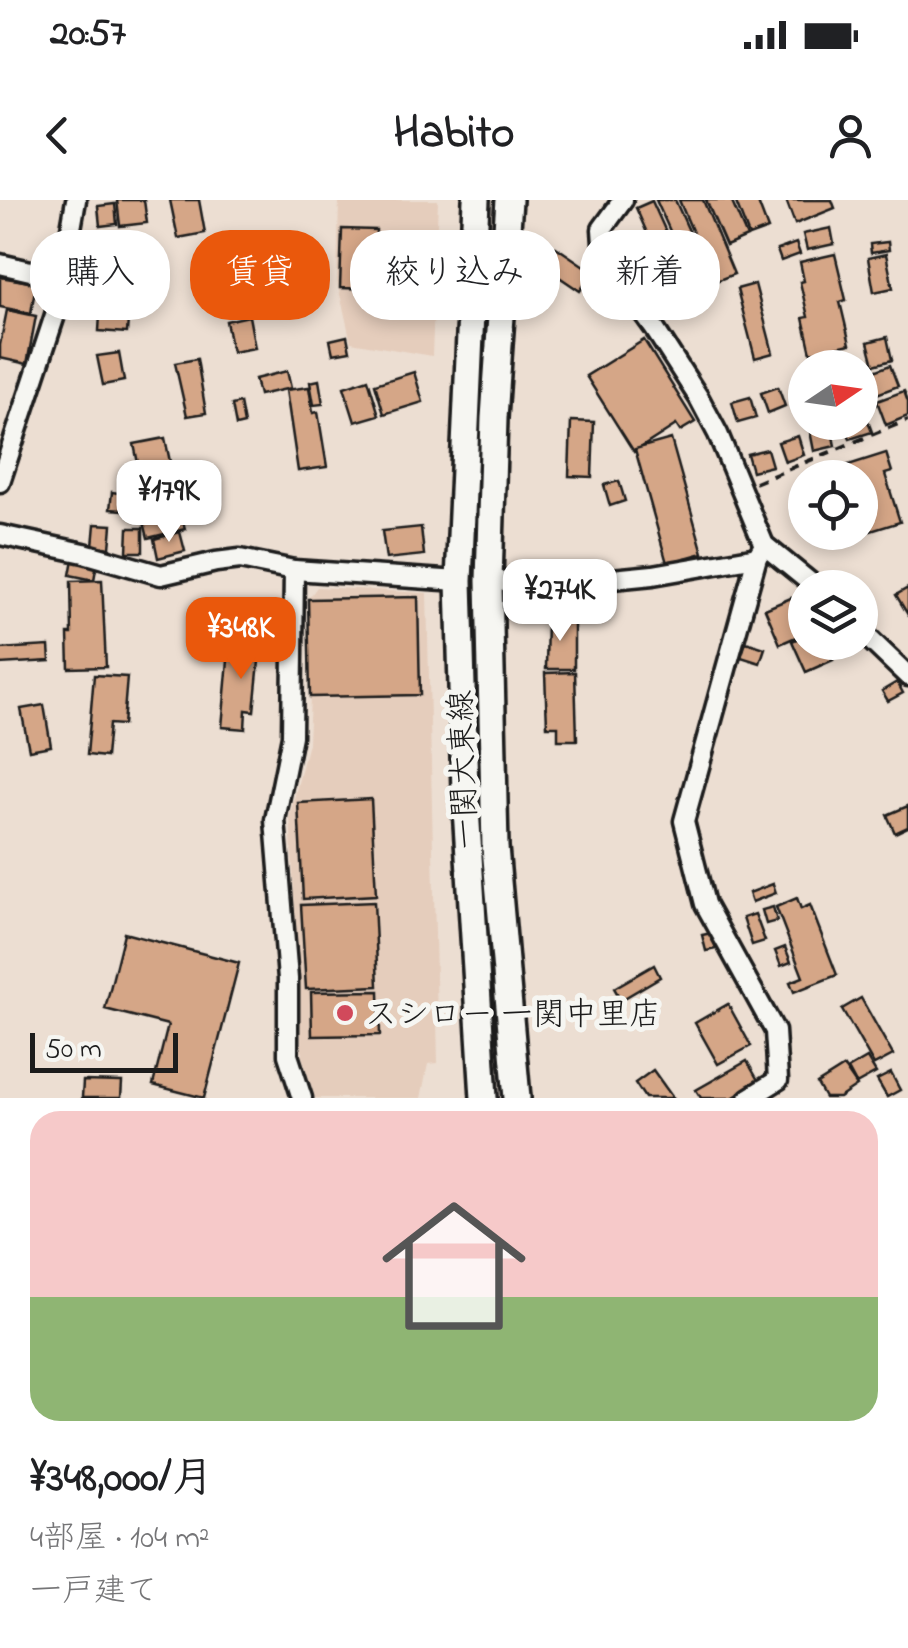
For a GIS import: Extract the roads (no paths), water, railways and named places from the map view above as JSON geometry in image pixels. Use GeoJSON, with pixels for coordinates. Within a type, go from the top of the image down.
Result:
{"type":"FeatureCollection","features":[{"type":"Feature","properties":{"kind":"main road","name":"一関大東線"},"geometry":{"type":"LineString","coordinates":[[476,200],[459,581],[464,792],[484,1098]]}},
{"type":"Feature","properties":{"kind":"main road","name":"一関大東線"},"geometry":{"type":"LineString","coordinates":[[508,200],[494,418],[489,581],[496,848],[517,1098]]}},
{"type":"Feature","properties":{"kind":"street"},"geometry":{"type":"LineString","coordinates":[[71,230],[76,200]]}},
{"type":"Feature","properties":{"kind":"street"},"geometry":{"type":"LineString","coordinates":[[624,200],[602,229],[604,260],[700,398],[741,488],[760,551],[684,821],[705,904],[775,1031],[778,1080],[749,1098]]}},
{"type":"Feature","properties":{"kind":"street"},"geometry":{"type":"LineString","coordinates":[[0,264],[30,271]]}},
{"type":"Feature","properties":{"kind":"street"},"geometry":{"type":"LineString","coordinates":[[0,482],[4,459],[53,320]]}},
{"type":"Feature","properties":{"kind":"street"},"geometry":{"type":"LineString","coordinates":[[0,535],[160,575],[240,559],[294,570],[459,581]]}},
{"type":"Feature","properties":{"kind":"street"},"geometry":{"type":"LineString","coordinates":[[489,581],[592,581],[652,575],[760,551],[789,570]]}},
{"type":"Feature","properties":{"kind":"street"},"geometry":{"type":"LineString","coordinates":[[294,570],[292,736],[275,820],[288,979],[288,1055],[302,1098]]}},
{"type":"Feature","properties":{"kind":"street"},"geometry":{"type":"LineString","coordinates":[[878,647],[908,676]]}},
{"type":"Feature","properties":{"kind":"place","name":"スシロー 一関中里店"},"geometry":{"type":"Point","coordinates":[345,1013]}}]}
